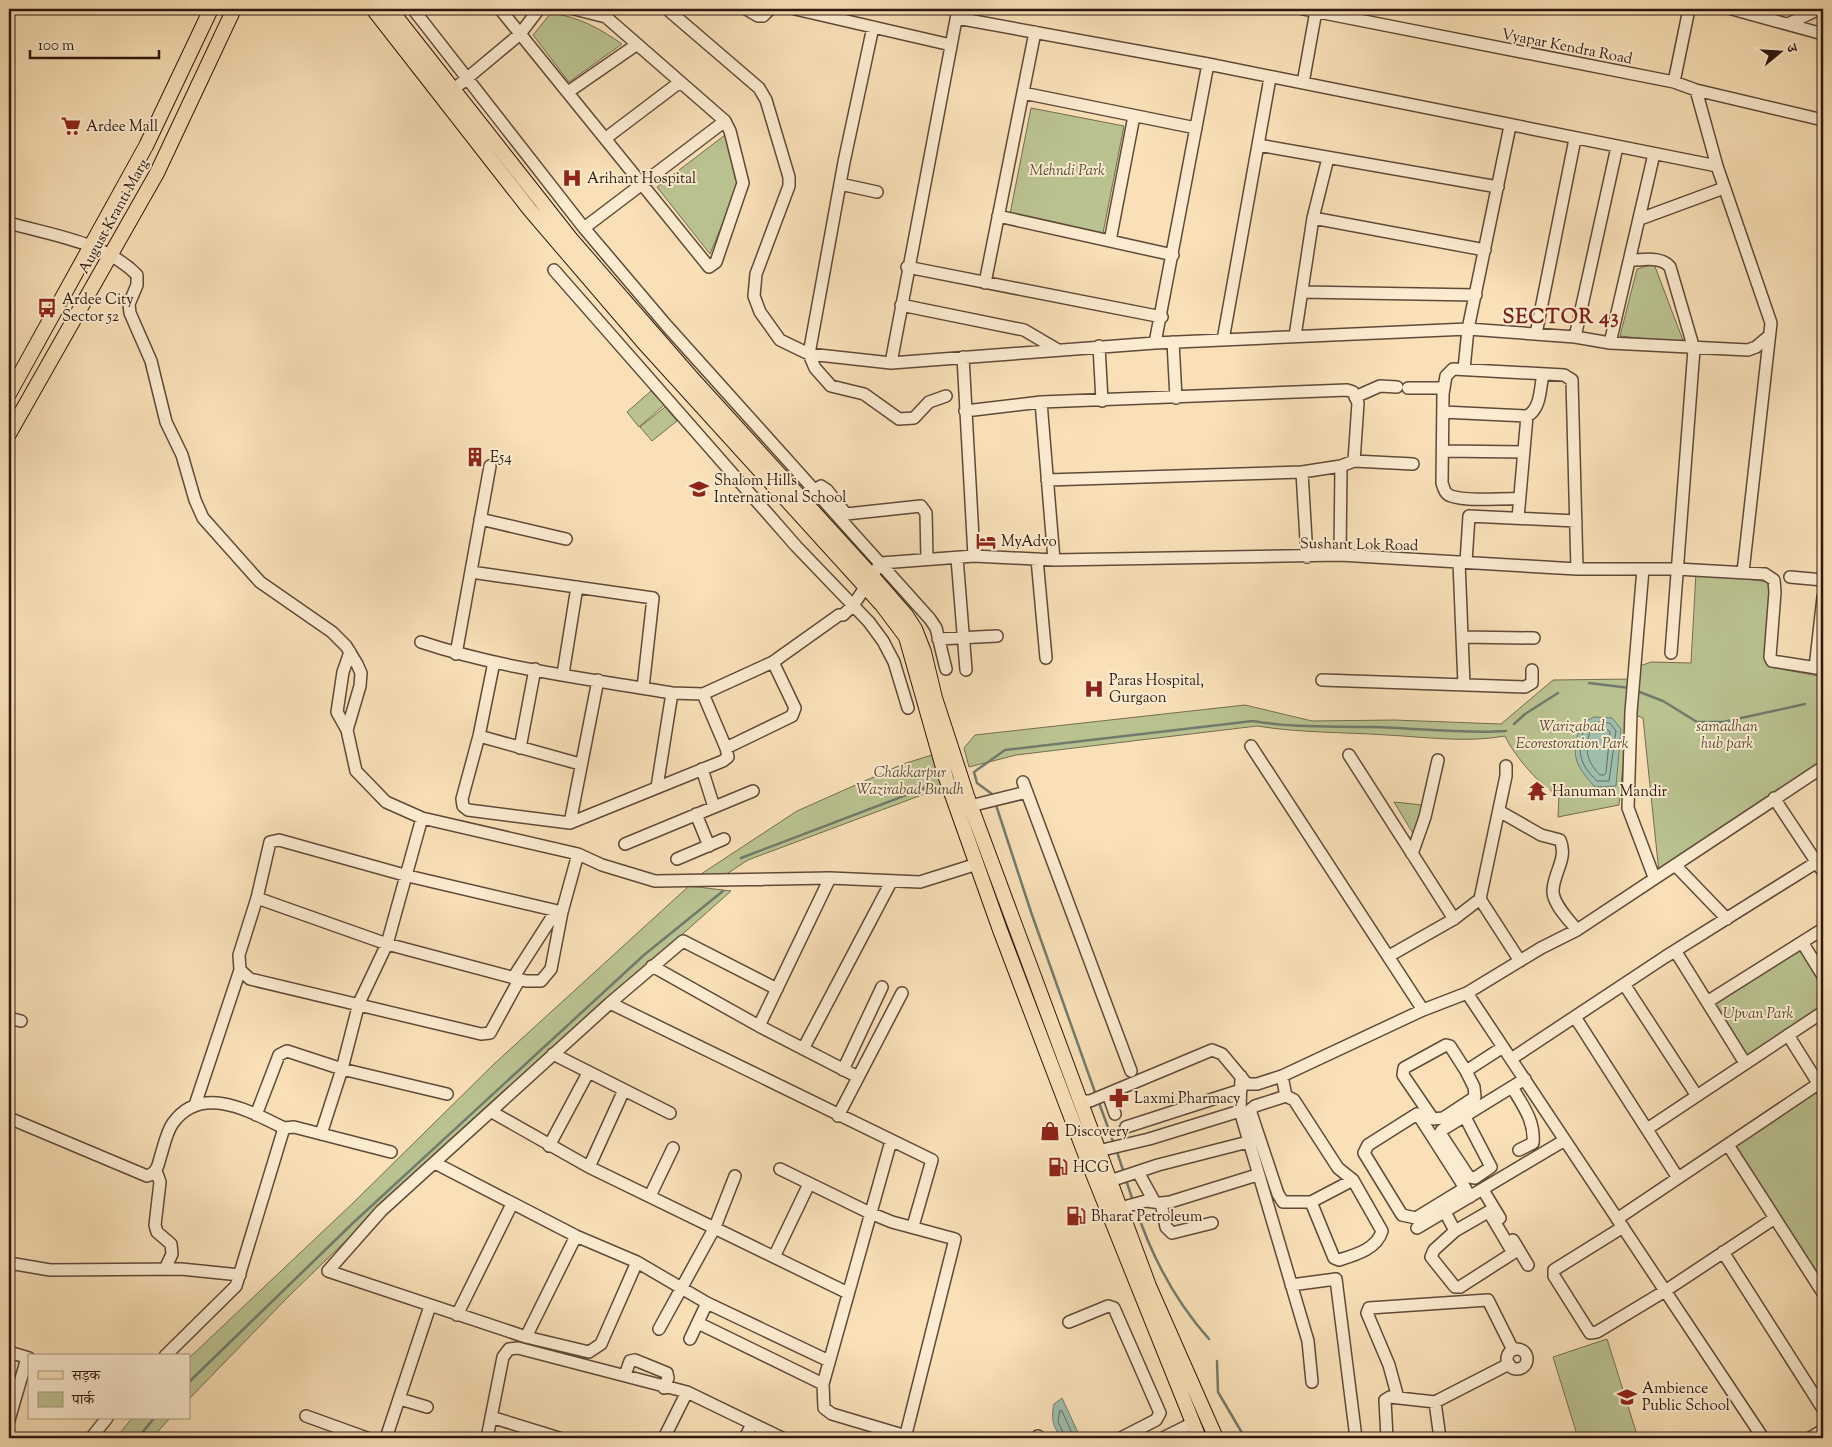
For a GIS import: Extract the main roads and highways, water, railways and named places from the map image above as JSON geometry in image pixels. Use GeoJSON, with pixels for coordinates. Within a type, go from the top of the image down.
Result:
{"type":"FeatureCollection","features":[{"type":"Feature","properties":{"kind":"main road","name":"August Kranti Marg"},"geometry":{"type":"LineString","coordinates":[[9,394],[146,146],[211,9]]}},
{"type":"Feature","properties":{"kind":"main road","name":"August Kranti Marg"},"geometry":{"type":"LineString","coordinates":[[9,434],[157,173],[234,9]]}},
{"type":"Feature","properties":{"kind":"main road"},"geometry":{"type":"LineString","coordinates":[[361,9],[382,12],[453,90],[571,239],[868,581],[906,637],[946,778],[977,864],[1068,1112],[1199,1438]]}},
{"type":"Feature","properties":{"kind":"main road"},"geometry":{"type":"LineString","coordinates":[[382,12],[530,210],[635,332],[868,581],[906,614],[915,629],[924,652],[935,698],[970,806],[1104,1150],[1124,1176],[1125,1206],[1149,1286],[1216,1438]]}},
{"type":"Feature","properties":{"kind":"water"},"geometry":{"type":"Polygon","coordinates":[[[1594,717],[1612,718],[1621,729],[1616,786],[1595,787],[1582,771],[1576,758],[1576,743],[1581,724],[1594,717]]]}},
{"type":"Feature","properties":{"kind":"water"},"geometry":{"type":"Polygon","coordinates":[[[1062,1398],[1080,1437],[1065,1438],[1055,1428],[1053,1419],[1054,1404],[1062,1398]]]}},
{"type":"Feature","properties":{"kind":"waterway"},"geometry":{"type":"LineString","coordinates":[[1589,683],[1630,688]]}},
{"type":"Feature","properties":{"kind":"waterway"},"geometry":{"type":"LineString","coordinates":[[1637,691],[1663,701],[1697,722],[1723,722],[1805,704]]}},
{"type":"Feature","properties":{"kind":"waterway"},"geometry":{"type":"LineString","coordinates":[[1514,724],[1525,714],[1558,693]]}},
{"type":"Feature","properties":{"kind":"waterway"},"geometry":{"type":"LineString","coordinates":[[1818,700],[1823,699]]}},
{"type":"Feature","properties":{"kind":"waterway"},"geometry":{"type":"LineString","coordinates":[[993,797],[992,794],[977,783],[974,772],[1005,750],[1253,721],[1298,726],[1472,732],[1506,731]]}},
{"type":"Feature","properties":{"kind":"waterway"},"geometry":{"type":"LineString","coordinates":[[741,858],[930,786]]}},
{"type":"Feature","properties":{"kind":"waterway"},"geometry":{"type":"LineString","coordinates":[[995,802],[1031,912],[1096,1095]]}},
{"type":"Feature","properties":{"kind":"waterway"},"geometry":{"type":"LineString","coordinates":[[190,1381],[354,1222],[644,955],[723,891]]}},
{"type":"Feature","properties":{"kind":"waterway"},"geometry":{"type":"LineString","coordinates":[[1098,1100],[1114,1144]]}},
{"type":"Feature","properties":{"kind":"waterway"},"geometry":{"type":"LineString","coordinates":[[1116,1149],[1124,1173]]}},
{"type":"Feature","properties":{"kind":"waterway"},"geometry":{"type":"LineString","coordinates":[[1126,1180],[1133,1201]]}},
{"type":"Feature","properties":{"kind":"waterway"},"geometry":{"type":"LineString","coordinates":[[1135,1206],[1156,1260],[1165,1277],[1185,1309],[1209,1339]]}},
{"type":"Feature","properties":{"kind":"waterway"},"geometry":{"type":"LineString","coordinates":[[1217,1361],[1218,1392],[1245,1438]]}},
{"type":"Feature","properties":{"kind":"waterway"},"geometry":{"type":"LineString","coordinates":[[138,1438],[152,1420]]}},
{"type":"Feature","properties":{"kind":"place","name":"Ardee Mall"},"geometry":{"type":"Point","coordinates":[71,126]}},
{"type":"Feature","properties":{"kind":"place","name":"Arihant Hospital"},"geometry":{"type":"Point","coordinates":[572,178]}},
{"type":"Feature","properties":{"kind":"place","name":"Ardee City Sector 52"},"geometry":{"type":"Point","coordinates":[47,308]}},
{"type":"Feature","properties":{"kind":"place","name":"E54"},"geometry":{"type":"Point","coordinates":[475,457]}},
{"type":"Feature","properties":{"kind":"place","name":"Shalom Hills International School"},"geometry":{"type":"Point","coordinates":[699,489]}},
{"type":"Feature","properties":{"kind":"place","name":"MyAdvo"},"geometry":{"type":"Point","coordinates":[986,541]}},
{"type":"Feature","properties":{"kind":"place","name":"Paras Hospital, Gurgaon"},"geometry":{"type":"Point","coordinates":[1094,689]}},
{"type":"Feature","properties":{"kind":"place","name":"Hanuman Mandir"},"geometry":{"type":"Point","coordinates":[1537,791]}},
{"type":"Feature","properties":{"kind":"place","name":"Laxmi Pharmacy"},"geometry":{"type":"Point","coordinates":[1119,1098]}},
{"type":"Feature","properties":{"kind":"place","name":"Discovery"},"geometry":{"type":"Point","coordinates":[1050,1131]}},
{"type":"Feature","properties":{"kind":"place","name":"HCG"},"geometry":{"type":"Point","coordinates":[1058,1167]}},
{"type":"Feature","properties":{"kind":"place","name":"Bharat Petroleum"},"geometry":{"type":"Point","coordinates":[1076,1216]}},
{"type":"Feature","properties":{"kind":"place","name":"Ambience Public School"},"geometry":{"type":"Point","coordinates":[1627,1397]}},
{"type":"Feature","properties":{"kind":"district","name":"SECTOR 43"},"geometry":{"type":"Point","coordinates":[1561,316]}},
{"type":"Feature","properties":{"kind":"park label","name":"Mehndi Park"},"geometry":{"type":"Point","coordinates":[1067,170]}},
{"type":"Feature","properties":{"kind":"park label","name":"Warizabad Ecorestoration Park"},"geometry":{"type":"Point","coordinates":[1572,734]}},
{"type":"Feature","properties":{"kind":"park label","name":"samadhan hub park"},"geometry":{"type":"Point","coordinates":[1727,734]}},
{"type":"Feature","properties":{"kind":"park label","name":"Chakkarpur Wazirabad Bundh"},"geometry":{"type":"Point","coordinates":[910,780]}},
{"type":"Feature","properties":{"kind":"park label","name":"Upvan Park"},"geometry":{"type":"Point","coordinates":[1758,1013]}}]}
